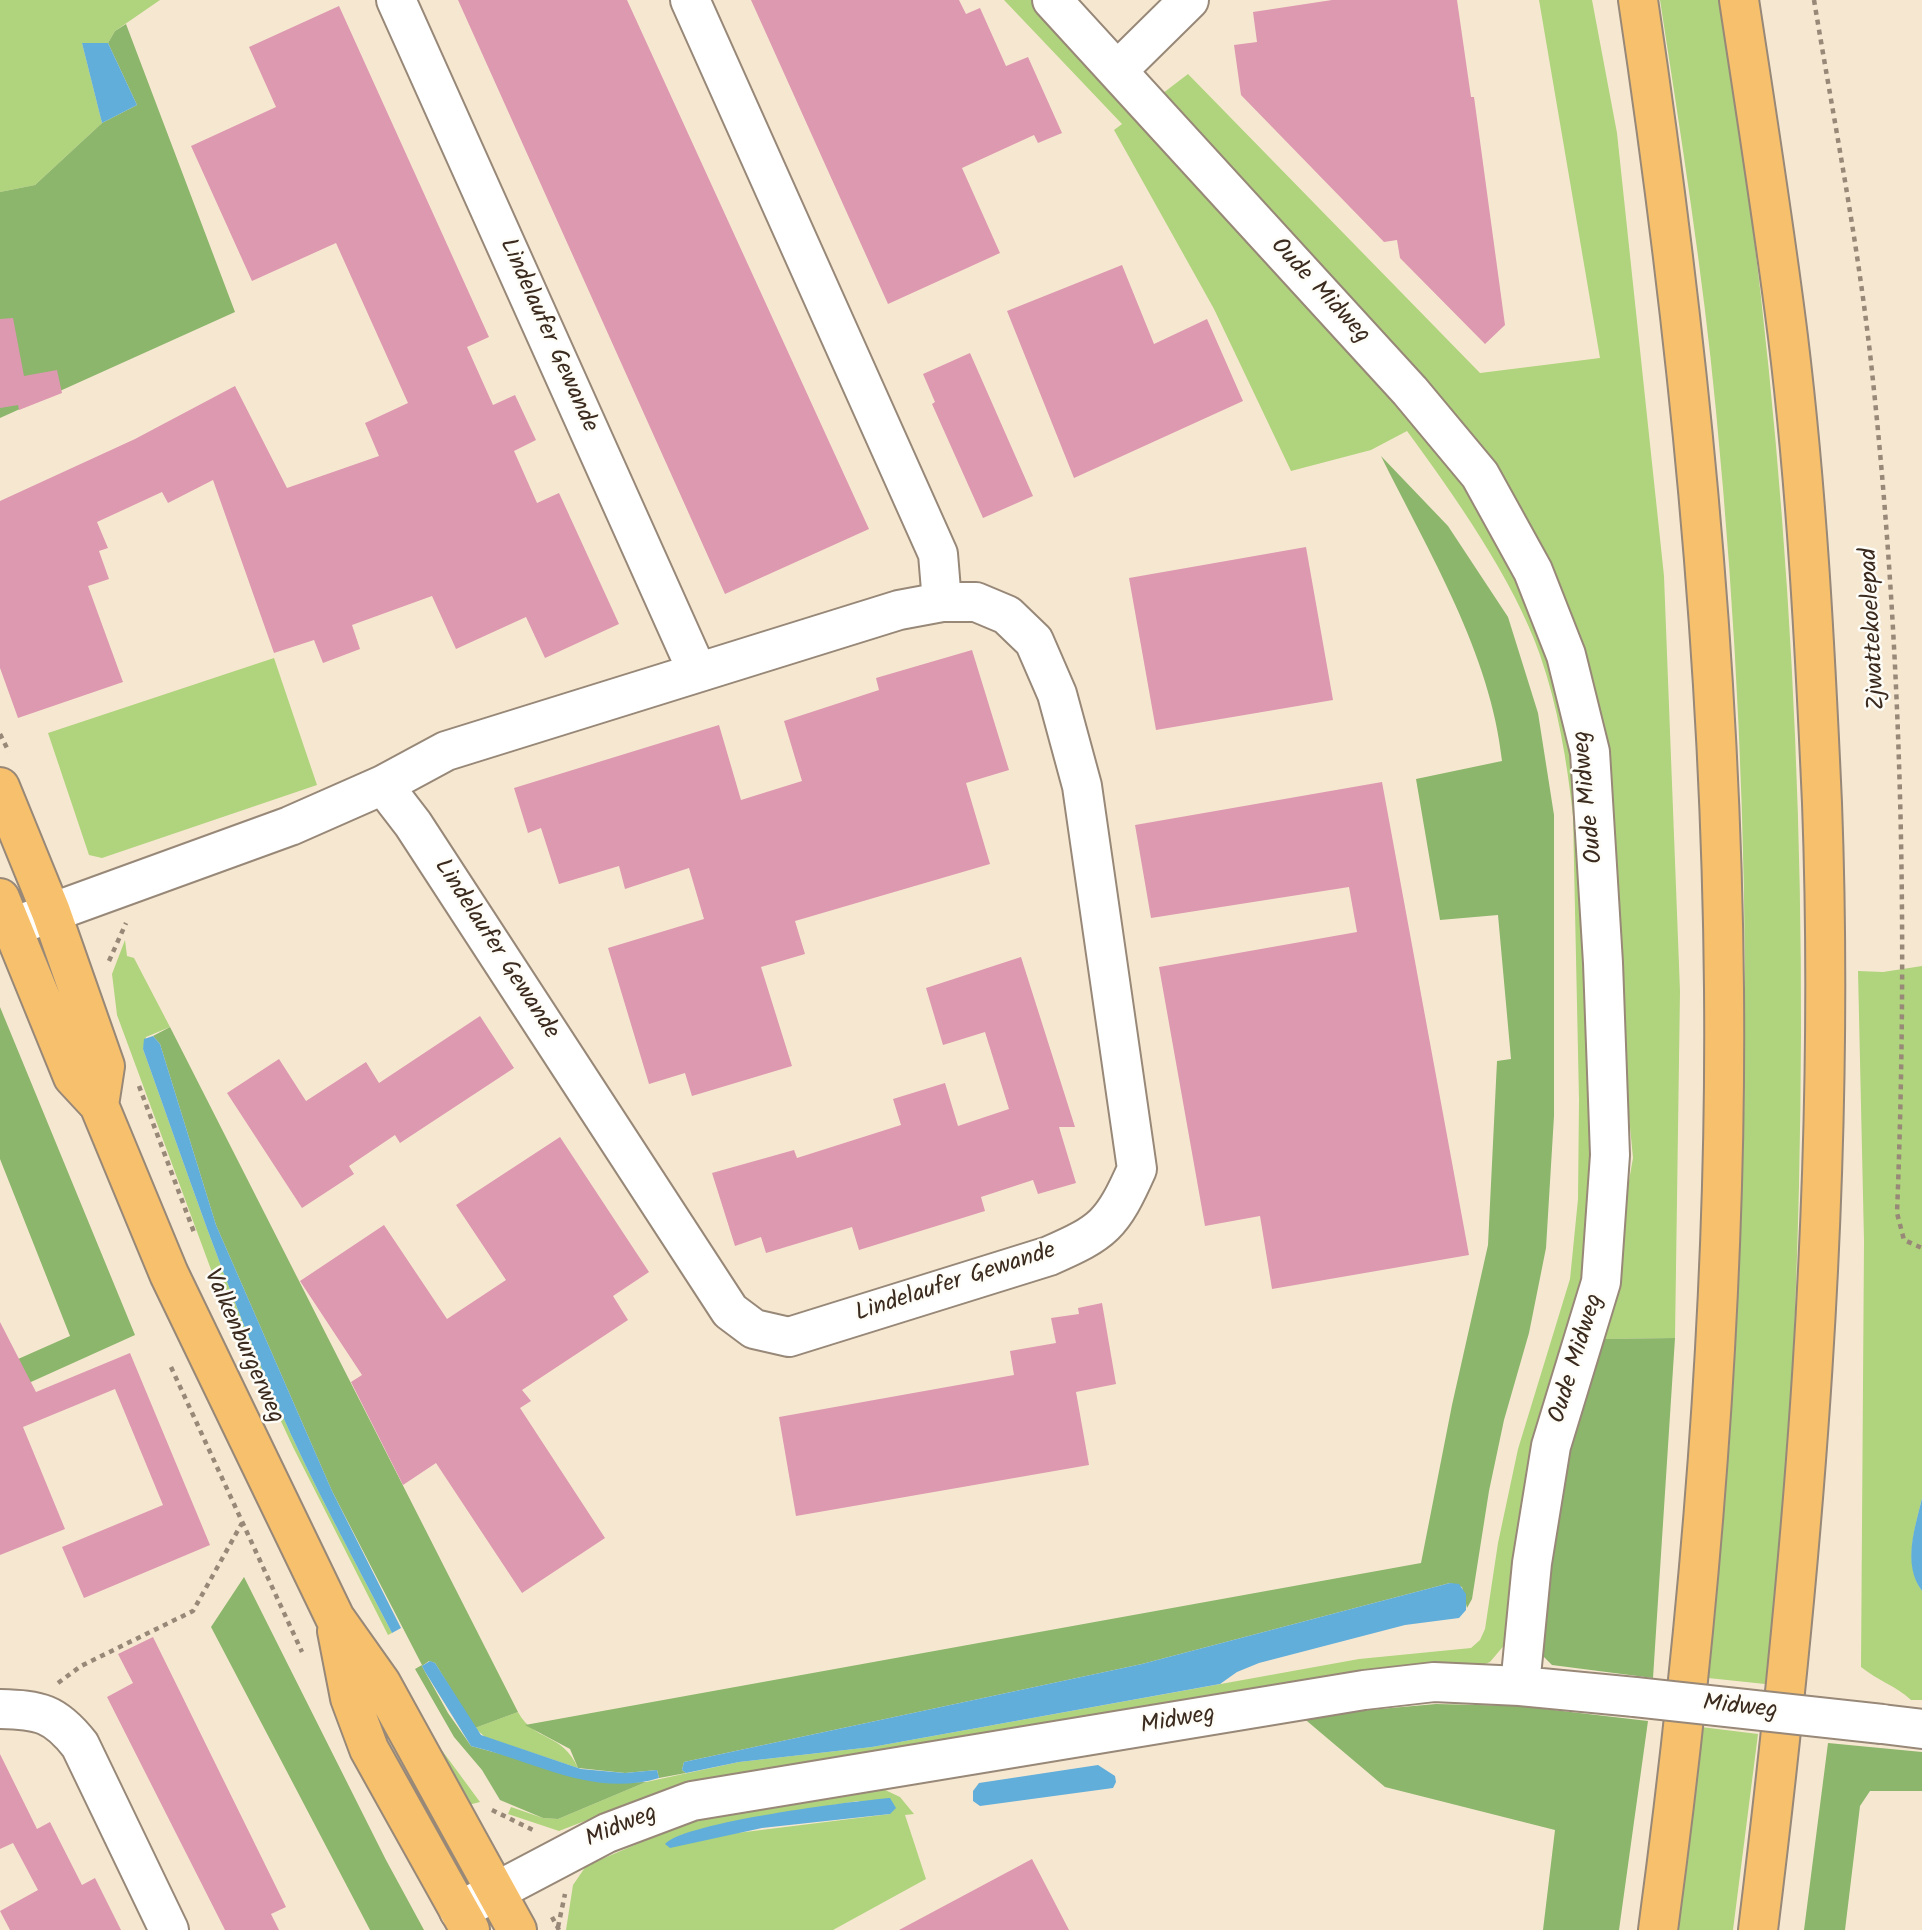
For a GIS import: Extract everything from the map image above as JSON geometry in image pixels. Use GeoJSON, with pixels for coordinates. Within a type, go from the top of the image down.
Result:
{"type":"FeatureCollection","features":[{"type":"Feature","properties":{"kind":"main road"},"geometry":{"type":"LineString","coordinates":[[1638,0],[1667,197],[1702,519],[1722,861],[1724,992],[1713,1397],[1677,1791],[1658,1930]]}},
{"type":"Feature","properties":{"kind":"main road"},"geometry":{"type":"LineString","coordinates":[[1739,0],[1788,339],[1800,462],[1822,805],[1824,916],[1822,1181],[1812,1368],[1786,1685],[1758,1930]]}},
{"type":"Feature","properties":{"kind":"main road"},"geometry":{"type":"LineString","coordinates":[[6,772],[105,1066],[99,1105]]}},
{"type":"Feature","properties":{"kind":"main road","name":"Valkenburgerweg"},"geometry":{"type":"LineString","coordinates":[[6,912],[73,1077],[99,1105],[169,1274],[335,1618],[381,1683],[517,1930]]}},
{"type":"Feature","properties":{"kind":"main road","name":"Valkenburgerweg"},"geometry":{"type":"LineString","coordinates":[[335,1618],[350,1698],[359,1725],[465,1921]]}},
{"type":"Feature","properties":{"kind":"street","name":"Lindelaufer Gewande"},"geometry":{"type":"LineString","coordinates":[[396,0],[697,671]]}},
{"type":"Feature","properties":{"kind":"street"},"geometry":{"type":"LineString","coordinates":[[690,0],[938,554],[942,602]]}},
{"type":"Feature","properties":{"kind":"street","name":"Oude Midweg"},"geometry":{"type":"LineString","coordinates":[[1052,0],[1410,391],[1480,475],[1533,571],[1566,655],[1587,740],[1603,963],[1609,1142],[1601,1282],[1551,1446],[1532,1563],[1520,1686]]}},
{"type":"Feature","properties":{"kind":"street"},"geometry":{"type":"LineString","coordinates":[[1118,71],[1189,0]]}},
{"type":"Feature","properties":{"kind":"street","name":"Lindelaufer Gewande"},"geometry":{"type":"LineString","coordinates":[[6,912],[51,912],[290,826],[383,785],[446,751],[899,610],[942,602],[976,602],[1007,615],[1034,641],[1057,694],[1082,786],[1137,1170],[1118,1211],[1090,1238],[1049,1256],[789,1336],[754,1329],[730,1311],[421,835],[383,785]]}},
{"type":"Feature","properties":{"kind":"street","name":"Midweg"},"geometry":{"type":"LineString","coordinates":[[465,1921],[496,1891],[529,1873],[607,1833],[692,1801],[1364,1690],[1434,1682],[1520,1686],[1922,1729]]}},
{"type":"Feature","properties":{"kind":"street"},"geometry":{"type":"LineString","coordinates":[[0,1709],[45,1713],[65,1725],[80,1745],[169,1930]]}},
{"type":"Feature","properties":{"kind":"path","name":"Zjwattekoelepad"},"geometry":{"type":"LineString","coordinates":[[1814,0],[1866,318],[1883,484],[1898,768],[1901,922],[1897,1213],[1905,1240],[1922,1248]]}},
{"type":"Feature","properties":{"kind":"path"},"geometry":{"type":"LineString","coordinates":[[0,734],[6,772]]}},
{"type":"Feature","properties":{"kind":"path"},"geometry":{"type":"LineString","coordinates":[[87,899],[109,961],[107,970]]}},
{"type":"Feature","properties":{"kind":"path","name":"Valkenburgerweg"},"geometry":{"type":"LineString","coordinates":[[136,1079],[197,1242]]}},
{"type":"Feature","properties":{"kind":"path"},"geometry":{"type":"LineString","coordinates":[[45,1713],[59,1682],[81,1666],[193,1611],[242,1522]]}},
{"type":"Feature","properties":{"kind":"path"},"geometry":{"type":"LineString","coordinates":[[486,1800],[499,1820]]}},
{"type":"Feature","properties":{"kind":"path"},"geometry":{"type":"LineString","coordinates":[[529,1873],[559,1930]]}},
{"type":"Feature","properties":{"kind":"green space"},"geometry":{"type":"Polygon","coordinates":[[[0,0],[160,0],[115,31],[108,43],[82,43],[102,123],[35,185],[0,192],[0,0]]]}},
{"type":"Feature","properties":{"kind":"green space"},"geometry":{"type":"Polygon","coordinates":[[[1004,0],[1032,0],[1137,113],[1188,74],[1480,373],[1600,358],[1539,0],[1592,0],[1617,133],[1664,576],[1680,991],[1675,1338],[1601,1339],[1633,1158],[1614,960],[1600,710],[1546,561],[1494,529],[1540,628],[1577,765],[1593,1157],[1584,1271],[1506,1643],[1490,1662],[1478,1667],[616,1809],[559,1831],[508,1814],[511,1807],[543,1818],[558,1819],[646,1782],[739,1762],[872,1747],[1359,1659],[1471,1648],[1480,1640],[1485,1629],[1498,1543],[1518,1449],[1570,1279],[1578,1199],[1579,1100],[1573,816],[1552,694],[1529,626],[1515,597],[1463,510],[1407,431],[1371,450],[1291,471],[1214,309],[1114,130],[1122,124],[1004,0]]]}},
{"type":"Feature","properties":{"kind":"green space"},"geometry":{"type":"Polygon","coordinates":[[[1660,0],[1720,0],[1761,294],[1787,591],[1800,888],[1799,1185],[1789,1435],[1765,1684],[1708,1678],[1724,1520],[1735,1362],[1745,1045],[1744,886],[1739,728],[1716,411],[1698,256],[1660,0]]]}},
{"type":"Feature","properties":{"kind":"green space"},"geometry":{"type":"Polygon","coordinates":[[[126,24],[235,312],[0,418],[0,192],[35,185],[102,123],[137,105],[108,43],[115,31],[126,24]]]}},
{"type":"Feature","properties":{"kind":"green space"},"geometry":{"type":"Polygon","coordinates":[[[1381,456],[1448,526],[1508,617],[1538,713],[1554,815],[1554,1116],[1546,1248],[1529,1333],[1504,1420],[1489,1491],[1472,1599],[1467,1608],[1462,1587],[1450,1583],[1142,1664],[684,1762],[682,1770],[686,1773],[659,1778],[657,1770],[625,1773],[578,1768],[570,1749],[525,1725],[1421,1563],[1452,1405],[1488,1245],[1497,1061],[1511,1059],[1498,915],[1440,920],[1416,779],[1502,761],[1496,721],[1471,643],[1437,566],[1381,456]]]}},
{"type":"Feature","properties":{"kind":"green space"},"geometry":{"type":"Polygon","coordinates":[[[274,658],[317,785],[102,858],[89,855],[48,733],[274,658]]]}},
{"type":"Feature","properties":{"kind":"green space"},"geometry":{"type":"Polygon","coordinates":[[[125,940],[127,956],[134,958],[170,1027],[146,1037],[143,1049],[224,1273],[291,1435],[392,1633],[388,1635],[293,1447],[213,1275],[117,1015],[112,974],[125,940]]]}},
{"type":"Feature","properties":{"kind":"green space"},"geometry":{"type":"Polygon","coordinates":[[[1922,966],[1922,1498],[1912,1557],[1916,1580],[1922,1591],[1922,1700],[1911,1700],[1861,1667],[1864,1241],[1858,971],[1883,972],[1922,966]]]}},
{"type":"Feature","properties":{"kind":"green space"},"geometry":{"type":"Polygon","coordinates":[[[0,1007],[135,1335],[0,1396],[0,1367],[70,1336],[0,1159],[0,1007]]]}},
{"type":"Feature","properties":{"kind":"green space"},"geometry":{"type":"Polygon","coordinates":[[[170,1027],[518,1712],[475,1728],[435,1663],[429,1661],[422,1666],[448,1713],[471,1746],[608,1783],[646,1782],[558,1819],[543,1818],[500,1800],[482,1770],[454,1737],[415,1669],[422,1665],[332,1491],[216,1225],[160,1044],[153,1036],[170,1027]]]}},
{"type":"Feature","properties":{"kind":"green space"},"geometry":{"type":"Polygon","coordinates":[[[1675,1338],[1653,1678],[1552,1665],[1542,1655],[1543,1551],[1562,1467],[1601,1339],[1675,1338]]]}},
{"type":"Feature","properties":{"kind":"green space"},"geometry":{"type":"Polygon","coordinates":[[[244,1577],[424,1930],[370,1930],[211,1627],[244,1577]]]}},
{"type":"Feature","properties":{"kind":"green space"},"geometry":{"type":"Polygon","coordinates":[[[1436,1704],[1519,1706],[1648,1721],[1619,1930],[1543,1930],[1555,1830],[1385,1787],[1301,1716],[1436,1704]]]}},
{"type":"Feature","properties":{"kind":"green space"},"geometry":{"type":"Polygon","coordinates":[[[518,1712],[532,1728],[564,1748],[578,1768],[485,1737],[475,1728],[518,1712]]]}},
{"type":"Feature","properties":{"kind":"green space"},"geometry":{"type":"Polygon","coordinates":[[[419,1713],[438,1745],[480,1802],[464,1806],[419,1713]]]}},
{"type":"Feature","properties":{"kind":"green space"},"geometry":{"type":"Polygon","coordinates":[[[1701,1727],[1758,1734],[1733,1930],[1676,1930],[1701,1727]]]}},
{"type":"Feature","properties":{"kind":"green space"},"geometry":{"type":"Polygon","coordinates":[[[1828,1743],[1922,1752],[1922,1791],[1870,1791],[1860,1806],[1845,1930],[1804,1930],[1828,1743]]]}},
{"type":"Feature","properties":{"kind":"green space"},"geometry":{"type":"Polygon","coordinates":[[[881,1788],[900,1797],[914,1814],[905,1815],[926,1879],[833,1930],[566,1930],[573,1885],[586,1866],[695,1819],[881,1788]],[[858,1801],[736,1821],[681,1835],[729,1834],[890,1814],[858,1801]]]}},
{"type":"Feature","properties":{"kind":"water"},"geometry":{"type":"Polygon","coordinates":[[[82,43],[108,43],[137,105],[102,123],[82,43]]]}},
{"type":"Feature","properties":{"kind":"water"},"geometry":{"type":"Polygon","coordinates":[[[153,1036],[160,1044],[216,1225],[332,1491],[401,1628],[392,1633],[305,1463],[241,1318],[143,1049],[144,1039],[153,1036]]]}},
{"type":"Feature","properties":{"kind":"water"},"geometry":{"type":"Polygon","coordinates":[[[1922,1498],[1922,1591],[1916,1580],[1911,1558],[1922,1498]]]}},
{"type":"Feature","properties":{"kind":"water"},"geometry":{"type":"Polygon","coordinates":[[[1450,1583],[1459,1584],[1466,1594],[1466,1610],[1459,1618],[1405,1625],[1259,1663],[1237,1672],[1220,1684],[872,1747],[739,1762],[686,1773],[682,1770],[684,1762],[1142,1664],[1450,1583]]]}},
{"type":"Feature","properties":{"kind":"water"},"geometry":{"type":"Polygon","coordinates":[[[430,1661],[435,1663],[481,1735],[581,1769],[625,1773],[657,1770],[659,1778],[611,1784],[587,1781],[471,1746],[422,1666],[430,1661]]]}},
{"type":"Feature","properties":{"kind":"water"},"geometry":{"type":"Polygon","coordinates":[[[1098,1765],[1115,1776],[1113,1788],[980,1806],[973,1801],[973,1791],[979,1783],[1098,1765]]]}},
{"type":"Feature","properties":{"kind":"water"},"geometry":{"type":"Polygon","coordinates":[[[890,1798],[896,1808],[890,1814],[762,1828],[670,1848],[665,1844],[679,1836],[735,1821],[808,1808],[890,1798]]]}},
{"type":"Feature","properties":{"kind":"building"},"geometry":{"type":"Polygon","coordinates":[[[458,0],[627,0],[869,529],[725,594],[458,0]]]}},
{"type":"Feature","properties":{"kind":"building"},"geometry":{"type":"Polygon","coordinates":[[[751,0],[959,0],[966,14],[980,8],[1006,66],[1028,57],[1062,133],[1038,143],[1034,135],[962,168],[1000,253],[888,304],[751,0]]]}},
{"type":"Feature","properties":{"kind":"building"},"geometry":{"type":"Polygon","coordinates":[[[1332,0],[1457,0],[1471,97],[1474,97],[1505,325],[1485,344],[1400,258],[1397,240],[1384,242],[1241,95],[1234,45],[1257,42],[1253,12],[1332,0]]]}},
{"type":"Feature","properties":{"kind":"building"},"geometry":{"type":"Polygon","coordinates":[[[339,6],[489,337],[467,347],[493,405],[515,395],[536,440],[514,451],[537,503],[559,493],[619,624],[545,658],[526,617],[456,649],[432,596],[352,625],[360,649],[323,663],[314,640],[274,653],[213,480],[168,503],[162,492],[97,522],[108,548],[99,551],[109,579],[88,586],[123,682],[18,718],[0,668],[0,501],[135,439],[235,386],[287,488],[379,456],[365,423],[408,403],[336,243],[252,281],[191,146],[276,107],[249,47],[339,6]]]}},
{"type":"Feature","properties":{"kind":"building"},"geometry":{"type":"Polygon","coordinates":[[[1122,265],[1154,344],[1207,319],[1243,401],[1074,478],[1007,311],[1122,265]]]}},
{"type":"Feature","properties":{"kind":"building"},"geometry":{"type":"Polygon","coordinates":[[[13,318],[24,376],[57,370],[62,393],[19,410],[18,405],[0,408],[0,319],[13,318]]]}},
{"type":"Feature","properties":{"kind":"building"},"geometry":{"type":"Polygon","coordinates":[[[970,353],[1033,496],[983,518],[932,404],[935,402],[923,374],[970,353]]]}},
{"type":"Feature","properties":{"kind":"building"},"geometry":{"type":"Polygon","coordinates":[[[1306,547],[1333,700],[1156,730],[1129,578],[1306,547]]]}},
{"type":"Feature","properties":{"kind":"building"},"geometry":{"type":"Polygon","coordinates":[[[972,650],[1009,770],[966,783],[990,864],[795,921],[805,954],[761,967],[792,1066],[692,1096],[685,1073],[649,1084],[608,948],[704,919],[689,868],[625,889],[619,866],[559,884],[541,828],[528,833],[514,788],[719,725],[741,800],[802,781],[784,721],[879,690],[876,678],[972,650]]]}},
{"type":"Feature","properties":{"kind":"building"},"geometry":{"type":"Polygon","coordinates":[[[1382,782],[1469,1255],[1272,1289],[1260,1216],[1205,1226],[1159,967],[1357,932],[1349,887],[1151,918],[1135,825],[1382,782]]]}},
{"type":"Feature","properties":{"kind":"building"},"geometry":{"type":"Polygon","coordinates":[[[1021,957],[1075,1127],[1059,1127],[1076,1183],[1038,1194],[1033,1180],[981,1197],[985,1211],[859,1250],[852,1227],[766,1253],[761,1237],[735,1246],[712,1173],[794,1150],[797,1158],[901,1125],[893,1099],[945,1083],[958,1126],[1009,1109],[985,1032],[943,1045],[926,988],[1021,957]]]}},
{"type":"Feature","properties":{"kind":"building"},"geometry":{"type":"Polygon","coordinates":[[[480,1016],[514,1068],[400,1143],[395,1135],[349,1166],[354,1174],[302,1208],[227,1093],[279,1059],[306,1101],[366,1062],[379,1083],[480,1016]]]}},
{"type":"Feature","properties":{"kind":"building"},"geometry":{"type":"Polygon","coordinates":[[[560,1137],[649,1272],[613,1296],[628,1320],[522,1390],[531,1401],[520,1408],[605,1538],[522,1593],[436,1463],[403,1485],[351,1382],[362,1375],[300,1281],[384,1225],[447,1319],[506,1280],[456,1205],[560,1137]]]}},
{"type":"Feature","properties":{"kind":"building"},"geometry":{"type":"Polygon","coordinates":[[[1102,1303],[1116,1384],[1076,1392],[1089,1465],[796,1516],[779,1417],[1014,1375],[1010,1351],[1056,1343],[1051,1318],[1079,1314],[1078,1308],[1102,1303]]]}},
{"type":"Feature","properties":{"kind":"building"},"geometry":{"type":"Polygon","coordinates":[[[0,1322],[36,1392],[130,1353],[210,1545],[84,1598],[62,1547],[163,1505],[115,1389],[23,1427],[65,1529],[0,1555],[0,1322]]]}},
{"type":"Feature","properties":{"kind":"building"},"geometry":{"type":"Polygon","coordinates":[[[153,1637],[286,1907],[271,1914],[279,1930],[225,1930],[107,1697],[133,1683],[118,1654],[153,1637]]]}},
{"type":"Feature","properties":{"kind":"building"},"geometry":{"type":"Polygon","coordinates":[[[0,1754],[37,1829],[50,1822],[82,1885],[95,1878],[121,1930],[10,1930],[0,1911],[38,1890],[13,1843],[0,1849],[0,1754]]]}},
{"type":"Feature","properties":{"kind":"building"},"geometry":{"type":"Polygon","coordinates":[[[1032,1859],[1069,1930],[899,1930],[1032,1859]]]}}]}
